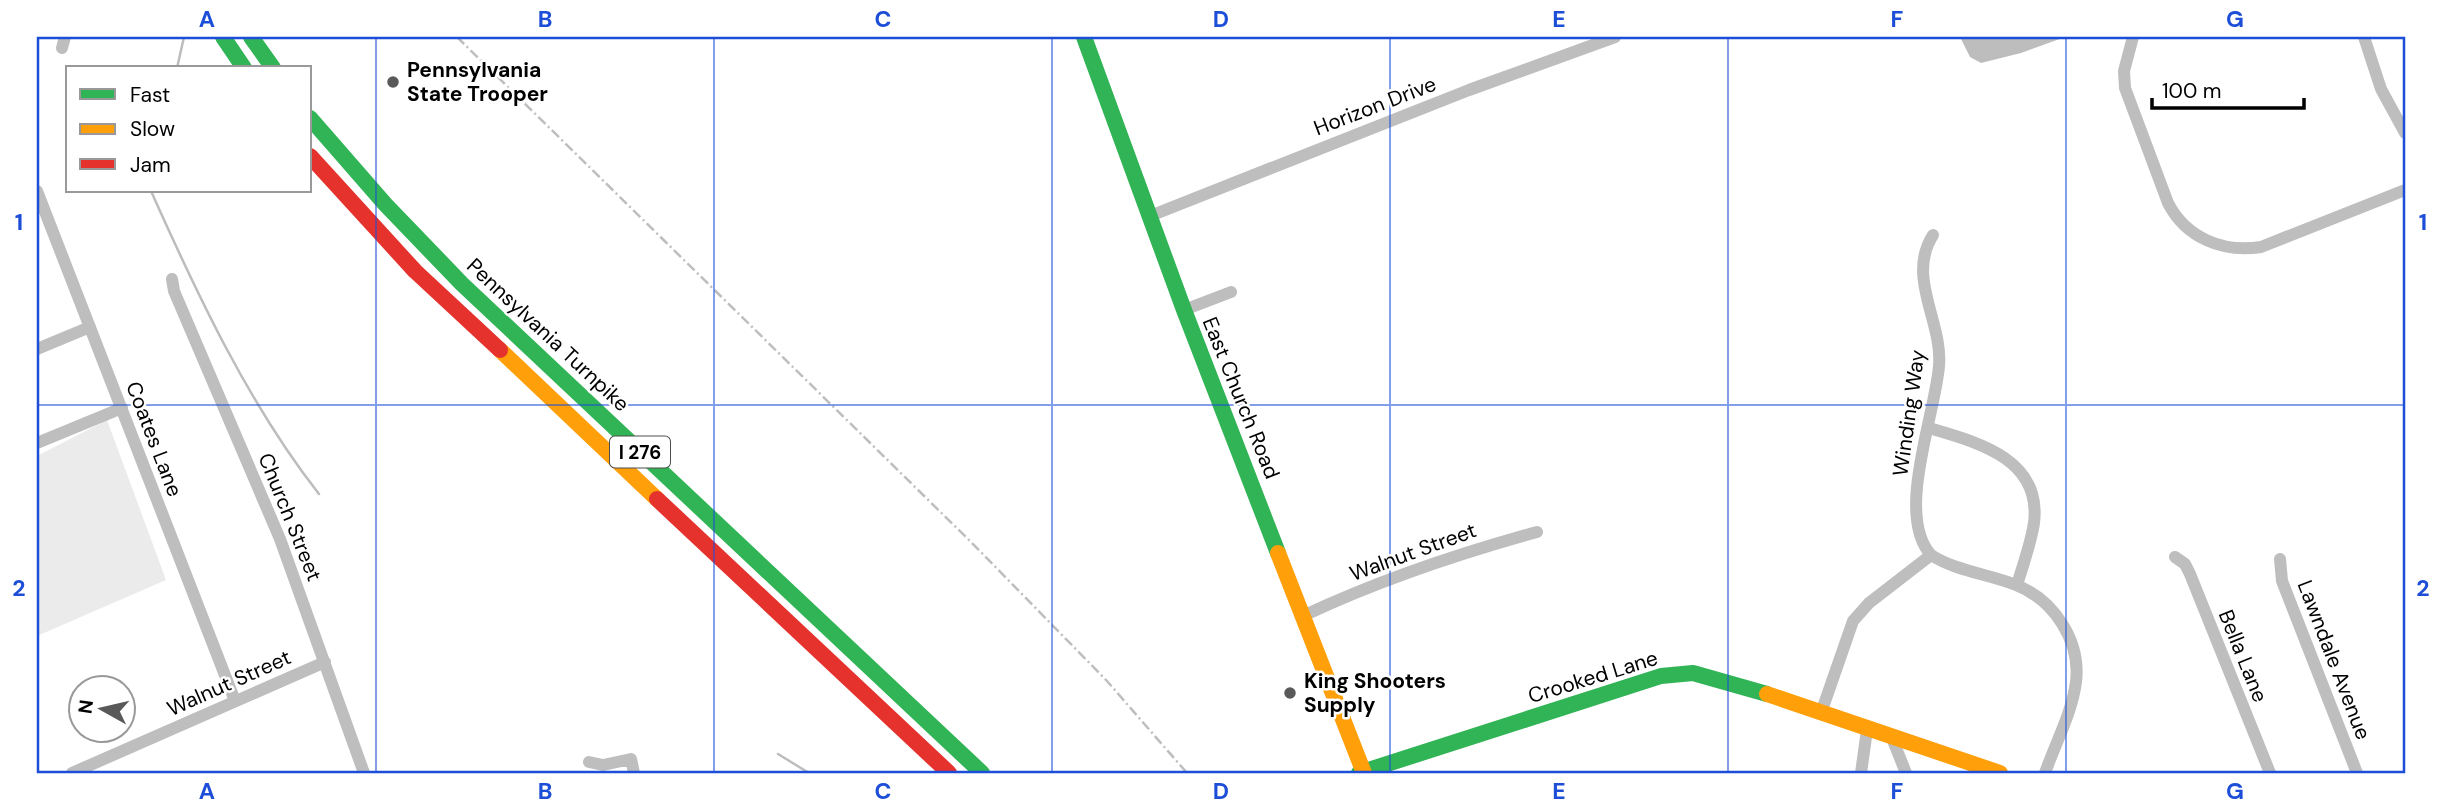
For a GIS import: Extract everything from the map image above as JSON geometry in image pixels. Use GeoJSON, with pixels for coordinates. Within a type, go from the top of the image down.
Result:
{"type":"FeatureCollection","features":[{"type":"Feature","properties":{"kind":"main road"},"geometry":{"type":"LineString","coordinates":[[223,37],[243,66]]}},
{"type":"Feature","properties":{"kind":"main road"},"geometry":{"type":"LineString","coordinates":[[251,37],[272,66]]}},
{"type":"Feature","properties":{"kind":"main road","name":"East Church Road"},"geometry":{"type":"LineString","coordinates":[[1084,37],[1184,310],[1305,615],[1362,773]]}},
{"type":"Feature","properties":{"kind":"main road","name":"Pennsylvania Turnpike"},"geometry":{"type":"LineString","coordinates":[[312,120],[395,214],[463,284],[982,773]]}},
{"type":"Feature","properties":{"kind":"main road","name":"I 276"},"geometry":{"type":"LineString","coordinates":[[312,158],[415,271],[949,773]]}},
{"type":"Feature","properties":{"kind":"main road","name":"Crooked Lane"},"geometry":{"type":"LineString","coordinates":[[1362,773],[1677,674],[1716,677],[2000,773]]}},
{"type":"Feature","properties":{"kind":"street","name":"Horizon Drive"},"geometry":{"type":"LineString","coordinates":[[1150,216],[1469,90],[1615,37]]}},
{"type":"Feature","properties":{"kind":"street"},"geometry":{"type":"LineString","coordinates":[[2133,37],[2124,71],[2127,94],[2168,203],[2177,217],[2199,237],[2224,247],[2243,250],[2261,247],[2405,190]]}},
{"type":"Feature","properties":{"kind":"street"},"geometry":{"type":"LineString","coordinates":[[2364,37],[2381,89],[2405,133]]}},
{"type":"Feature","properties":{"kind":"street","name":"Coates Lane"},"geometry":{"type":"LineString","coordinates":[[37,191],[235,701]]}},
{"type":"Feature","properties":{"kind":"street","name":"Winding Way"},"geometry":{"type":"LineString","coordinates":[[1931,555],[1919,538],[1915,510],[1940,353],[1922,270],[1926,250],[1933,235]]}},
{"type":"Feature","properties":{"kind":"street","name":"Church Street"},"geometry":{"type":"LineString","coordinates":[[172,279],[174,291],[280,539],[364,773]]}},
{"type":"Feature","properties":{"kind":"street"},"geometry":{"type":"LineString","coordinates":[[1184,310],[1231,292]]}},
{"type":"Feature","properties":{"kind":"street"},"geometry":{"type":"LineString","coordinates":[[37,349],[90,327]]}},
{"type":"Feature","properties":{"kind":"street"},"geometry":{"type":"LineString","coordinates":[[37,443],[122,408]]}},
{"type":"Feature","properties":{"kind":"street"},"geometry":{"type":"LineString","coordinates":[[1929,428],[1988,447],[2008,459],[2022,474],[2032,498],[2034,520],[2017,585]]}},
{"type":"Feature","properties":{"kind":"street","name":"Walnut Street"},"geometry":{"type":"LineString","coordinates":[[1305,615],[1455,554],[1537,533]]}},
{"type":"Feature","properties":{"kind":"street"},"geometry":{"type":"LineString","coordinates":[[1821,713],[1853,621],[1869,603],[1931,555],[2017,585],[2040,598],[2057,616],[2070,639],[2076,660],[2074,694],[2045,773]]}},
{"type":"Feature","properties":{"kind":"street","name":"Bella Lane"},"geometry":{"type":"LineString","coordinates":[[2175,557],[2185,564],[2190,574],[2270,773]]}},
{"type":"Feature","properties":{"kind":"street","name":"Lawndale Avenue"},"geometry":{"type":"LineString","coordinates":[[2280,559],[2282,581],[2357,773]]}},
{"type":"Feature","properties":{"kind":"street","name":"Walnut Street"},"geometry":{"type":"LineString","coordinates":[[72,773],[325,662]]}},
{"type":"Feature","properties":{"kind":"street"},"geometry":{"type":"LineString","coordinates":[[1861,773],[1867,730]]}},
{"type":"Feature","properties":{"kind":"street"},"geometry":{"type":"LineString","coordinates":[[1892,738],[1906,773]]}},
{"type":"Feature","properties":{"kind":"street"},"geometry":{"type":"LineString","coordinates":[[589,762],[603,765],[631,759],[634,773]]}},
{"type":"Feature","properties":{"kind":"shaded area"},"geometry":{"type":"Polygon","coordinates":[[[1960,37],[2065,37],[2021,53],[1981,63],[1970,57],[1960,37]]]}},
{"type":"Feature","properties":{"kind":"shaded area"},"geometry":{"type":"Polygon","coordinates":[[[107,420],[166,580],[37,636],[37,456],[107,420]]]}},
{"type":"Feature","properties":{"kind":"waterway"},"geometry":{"type":"LineString","coordinates":[[177,66],[184,37]]}},
{"type":"Feature","properties":{"kind":"waterway"},"geometry":{"type":"LineString","coordinates":[[151,192],[206,309],[247,386],[319,494]]}},
{"type":"Feature","properties":{"kind":"waterway"},"geometry":{"type":"LineString","coordinates":[[778,754],[809,773]]}},
{"type":"Feature","properties":{"kind":"railway"},"geometry":{"type":"LineString","coordinates":[[457,37],[972,543],[1107,681],[1187,773]]}},
{"type":"Feature","properties":{"kind":"traffic: fast"},"geometry":{"type":"LineString","coordinates":[[223,37],[243,66]]}},
{"type":"Feature","properties":{"kind":"traffic: fast"},"geometry":{"type":"LineString","coordinates":[[251,37],[272,66]]}},
{"type":"Feature","properties":{"kind":"traffic: fast"},"geometry":{"type":"LineString","coordinates":[[1084,37],[1184,310],[1278,553]]}},
{"type":"Feature","properties":{"kind":"traffic: fast"},"geometry":{"type":"LineString","coordinates":[[312,120],[385,204],[462,284],[982,773]]}},
{"type":"Feature","properties":{"kind":"traffic: fast"},"geometry":{"type":"LineString","coordinates":[[1359,773],[1661,676],[1693,673],[1767,694]]}},
{"type":"Feature","properties":{"kind":"traffic: slow"},"geometry":{"type":"LineString","coordinates":[[500,350],[657,499]]}},
{"type":"Feature","properties":{"kind":"traffic: slow"},"geometry":{"type":"LineString","coordinates":[[1278,553],[1364,773]]}},
{"type":"Feature","properties":{"kind":"traffic: slow"},"geometry":{"type":"LineString","coordinates":[[1767,694],[2000,773]]}},
{"type":"Feature","properties":{"kind":"traffic: jam"},"geometry":{"type":"LineString","coordinates":[[312,158],[415,271],[500,350]]}},
{"type":"Feature","properties":{"kind":"traffic: jam"},"geometry":{"type":"LineString","coordinates":[[657,499],[949,773]]}},
{"type":"Feature","properties":{"kind":"place","name":"Pennsylvania State Trooper"},"geometry":{"type":"Point","coordinates":[393,82]}},
{"type":"Feature","properties":{"kind":"place","name":"King Shooters Supply"},"geometry":{"type":"Point","coordinates":[1290,693]}}]}
